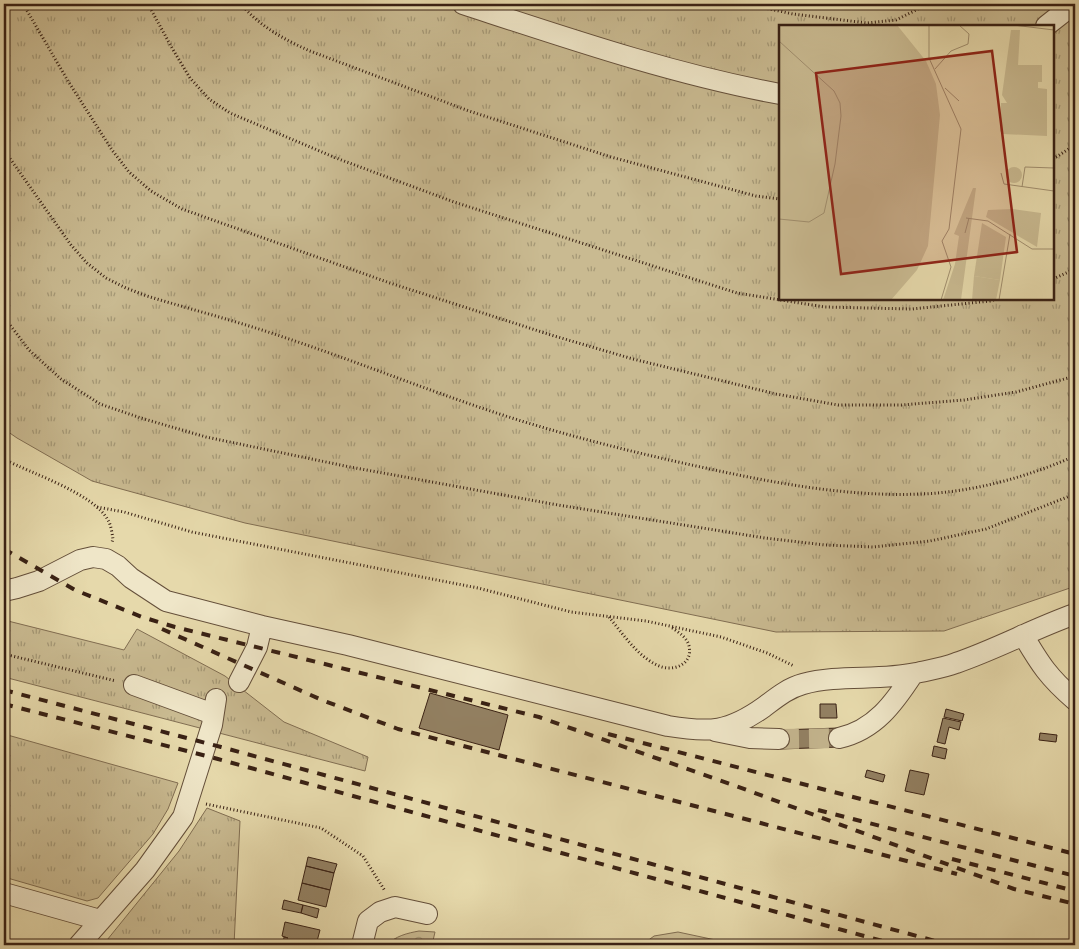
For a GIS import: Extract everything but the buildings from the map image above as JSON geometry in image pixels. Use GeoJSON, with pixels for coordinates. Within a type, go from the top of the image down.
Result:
{"type":"FeatureCollection","features":[{"type":"Feature","properties":{"kind":"street"},"geometry":{"type":"LineString","coordinates":[[463,4],[586,44],[680,70],[779,94]]}},
{"type":"Feature","properties":{"kind":"street"},"geometry":{"type":"LineString","coordinates":[[1047,25],[1074,4]]}},
{"type":"Feature","properties":{"kind":"street"},"geometry":{"type":"LineString","coordinates":[[4,591],[39,580],[80,560],[106,559],[166,601],[668,726],[690,730],[713,730],[750,738],[779,740]]}},
{"type":"Feature","properties":{"kind":"street"},"geometry":{"type":"LineString","coordinates":[[713,730],[748,718],[786,691],[800,684],[817,680],[913,674],[956,663],[1053,621],[1075,614]]}},
{"type":"Feature","properties":{"kind":"street"},"geometry":{"type":"LineString","coordinates":[[239,682],[257,647],[262,626]]}},
{"type":"Feature","properties":{"kind":"street"},"geometry":{"type":"LineString","coordinates":[[1023,635],[1042,668],[1051,679],[1075,700]]}},
{"type":"Feature","properties":{"kind":"street"},"geometry":{"type":"LineString","coordinates":[[839,738],[848,736],[876,721],[899,696],[913,674]]}},
{"type":"Feature","properties":{"kind":"street"},"geometry":{"type":"LineString","coordinates":[[79,945],[145,870],[183,817],[212,725],[214,707],[134,685]]}},
{"type":"Feature","properties":{"kind":"street"},"geometry":{"type":"LineString","coordinates":[[4,893],[100,920]]}},
{"type":"Feature","properties":{"kind":"street"},"geometry":{"type":"LineString","coordinates":[[362,945],[368,921],[380,912],[394,907],[426,914]]}},
{"type":"Feature","properties":{"kind":"path"},"geometry":{"type":"LineString","coordinates":[[25,4],[26,9],[68,81],[112,150],[129,172],[151,191],[182,209],[390,283],[551,336],[633,359],[768,392],[838,405],[901,405],[964,400],[1016,392],[1075,375]]}},
{"type":"Feature","properties":{"kind":"path"},"geometry":{"type":"LineString","coordinates":[[148,4],[190,78],[209,98],[230,113],[336,158],[454,202],[737,292],[779,299]]}},
{"type":"Feature","properties":{"kind":"path"},"geometry":{"type":"LineString","coordinates":[[241,4],[263,25],[286,40],[310,51],[469,111],[611,157],[756,196],[779,199]]}},
{"type":"Feature","properties":{"kind":"path"},"geometry":{"type":"LineString","coordinates":[[746,4],[793,14],[867,23],[896,20],[928,4]]}},
{"type":"Feature","properties":{"kind":"path"},"geometry":{"type":"LineString","coordinates":[[1054,158],[1075,145]]}},
{"type":"Feature","properties":{"kind":"path"},"geometry":{"type":"LineString","coordinates":[[4,150],[72,245],[87,263],[106,278],[126,288],[284,337],[545,428],[603,444],[741,476],[861,493],[922,494],[962,490],[1042,471],[1075,456]]}},
{"type":"Feature","properties":{"kind":"path"},"geometry":{"type":"LineString","coordinates":[[1054,279],[1075,269]]}},
{"type":"Feature","properties":{"kind":"path"},"geometry":{"type":"LineString","coordinates":[[784,300],[825,307],[912,309],[994,300]]}},
{"type":"Feature","properties":{"kind":"path"},"geometry":{"type":"LineString","coordinates":[[4,317],[29,350],[61,379],[100,404],[141,418],[226,441],[558,505],[765,538],[825,545],[873,547],[930,541],[986,529],[1075,494]]}},
{"type":"Feature","properties":{"kind":"path"},"geometry":{"type":"LineString","coordinates":[[4,459],[84,497],[97,507],[109,520],[113,539],[106,559]]}},
{"type":"Feature","properties":{"kind":"path"},"geometry":{"type":"LineString","coordinates":[[97,507],[124,512],[192,532],[478,588],[572,612],[609,616],[721,637],[767,652],[817,680]]}},
{"type":"Feature","properties":{"kind":"path"},"geometry":{"type":"LineString","coordinates":[[609,616],[647,658],[662,667],[675,668],[685,664],[690,656],[689,644],[681,634],[668,626]]}},
{"type":"Feature","properties":{"kind":"path"},"geometry":{"type":"LineString","coordinates":[[4,654],[134,685]]}},
{"type":"Feature","properties":{"kind":"path"},"geometry":{"type":"LineString","coordinates":[[189,800],[321,828],[363,856],[394,907]]}},
{"type":"Feature","properties":{"kind":"green space"},"geometry":{"type":"Polygon","coordinates":[[[4,4],[1075,4],[1075,585],[1070,588],[944,631],[776,632],[245,523],[92,481],[4,429],[4,4]]]}},
{"type":"Feature","properties":{"kind":"green space"},"geometry":{"type":"Polygon","coordinates":[[[4,620],[124,650],[137,629],[225,676],[284,722],[368,757],[365,771],[4,677],[4,620]]]}},
{"type":"Feature","properties":{"kind":"green space"},"geometry":{"type":"Polygon","coordinates":[[[4,734],[178,783],[168,809],[153,834],[98,898],[87,901],[4,877],[4,734]]]}},
{"type":"Feature","properties":{"kind":"green space"},"geometry":{"type":"Polygon","coordinates":[[[207,808],[240,821],[234,945],[103,945],[179,851],[207,808]]]}},
{"type":"Feature","properties":{"kind":"green space"},"geometry":{"type":"Polygon","coordinates":[[[419,931],[435,932],[432,945],[387,945],[398,937],[419,931]]]}},
{"type":"Feature","properties":{"kind":"green space"},"geometry":{"type":"Polygon","coordinates":[[[678,932],[739,945],[642,945],[654,936],[678,932]]]}},
{"type":"Feature","properties":{"kind":"tunnel"},"geometry":{"type":"LineString","coordinates":[[779,739],[839,738]]}},
{"type":"Feature","properties":{"kind":"railway"},"geometry":{"type":"LineString","coordinates":[[4,549],[75,590],[142,617],[175,627],[539,717],[736,786],[1014,889],[1075,904]]}},
{"type":"Feature","properties":{"kind":"railway"},"geometry":{"type":"LineString","coordinates":[[162,629],[322,700],[398,729],[957,874]]}},
{"type":"Feature","properties":{"kind":"railway"},"geometry":{"type":"LineString","coordinates":[[4,690],[950,945]]}},
{"type":"Feature","properties":{"kind":"railway"},"geometry":{"type":"LineString","coordinates":[[4,704],[218,759],[897,945]]}},
{"type":"Feature","properties":{"kind":"railway"},"geometry":{"type":"LineString","coordinates":[[608,734],[1075,854]]}},
{"type":"Feature","properties":{"kind":"railway"},"geometry":{"type":"LineString","coordinates":[[818,810],[1075,876]]}},
{"type":"Feature","properties":{"kind":"railway"},"geometry":{"type":"LineString","coordinates":[[952,859],[1075,891]]}}]}
